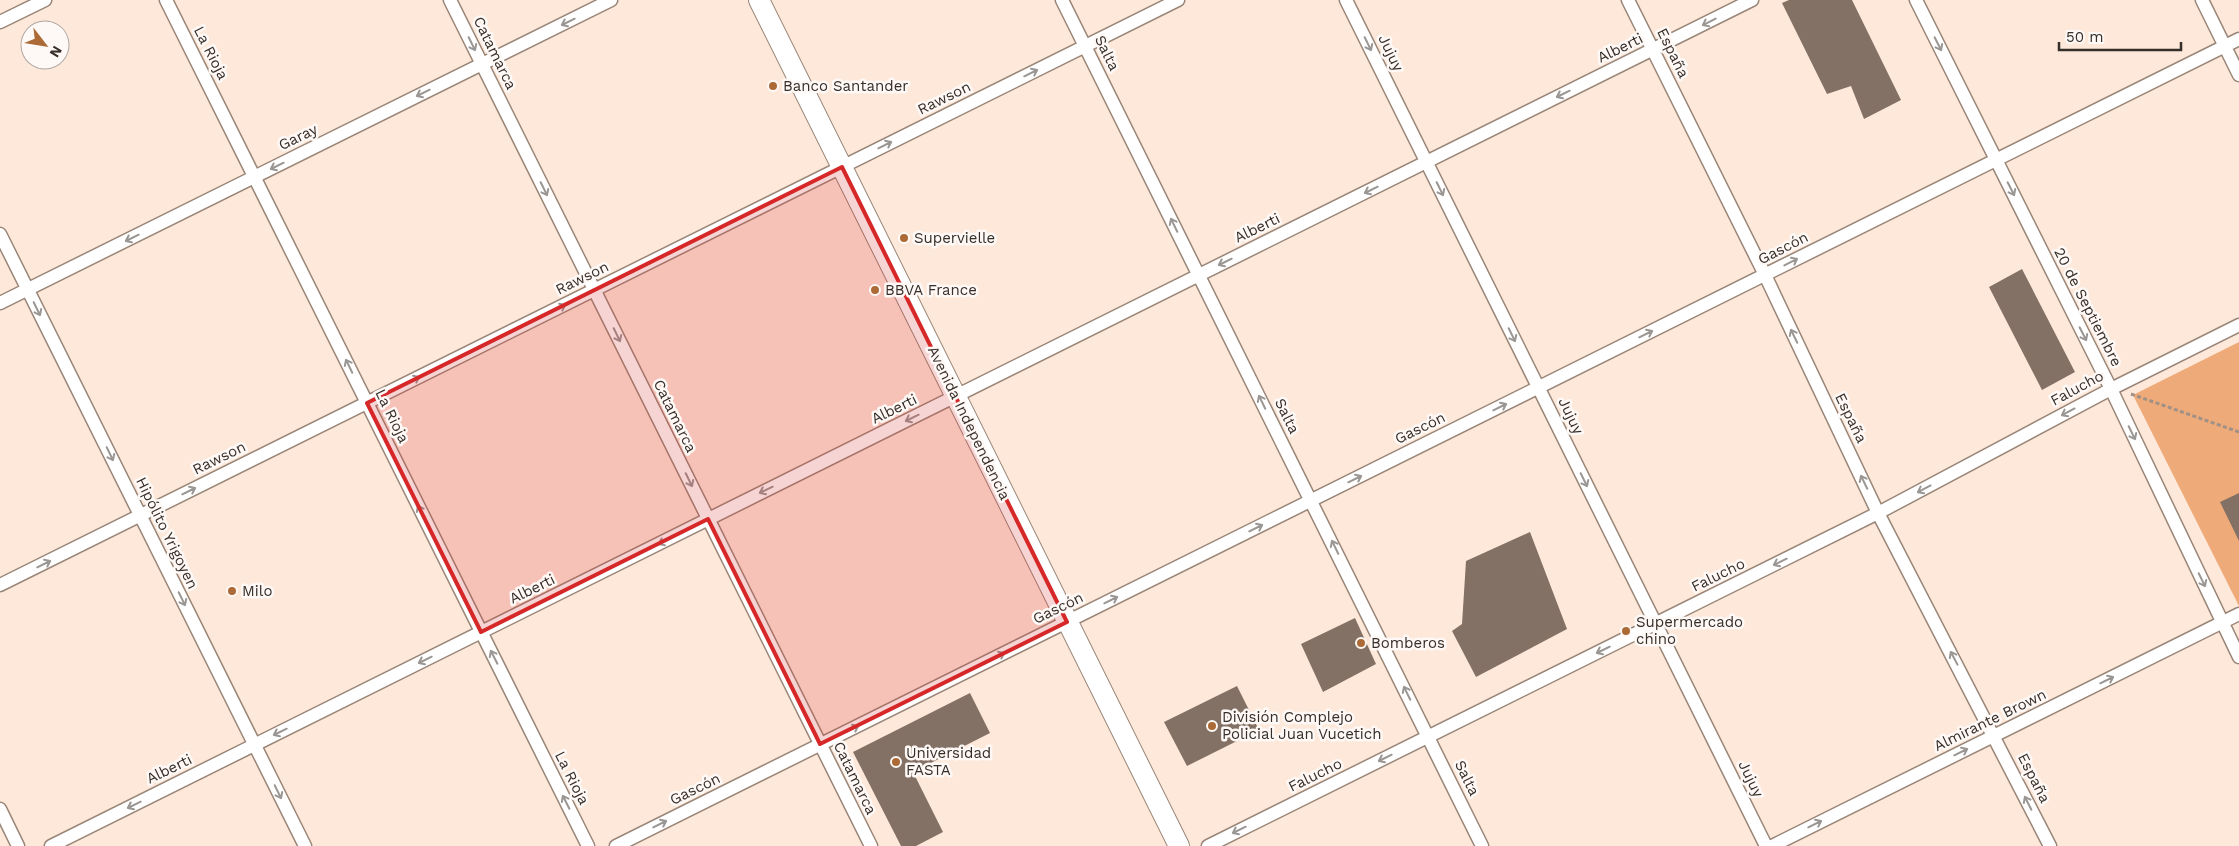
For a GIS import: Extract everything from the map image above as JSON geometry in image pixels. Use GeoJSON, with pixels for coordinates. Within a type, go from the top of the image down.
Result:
{"type":"FeatureCollection","features":[{"type":"Feature","properties":{"kind":"main road","name":"Avenida Independencia"},"geometry":{"type":"LineString","coordinates":[[759,0],[1178,846]]}},
{"type":"Feature","properties":{"kind":"street"},"geometry":{"type":"LineString","coordinates":[[0,22],[45,0]]}},
{"type":"Feature","properties":{"kind":"street","name":"La Rioja"},"geometry":{"type":"LineString","coordinates":[[166,0],[588,846]]}},
{"type":"Feature","properties":{"kind":"street","name":"Catamarca"},"geometry":{"type":"LineString","coordinates":[[450,0],[871,846]]}},
{"type":"Feature","properties":{"kind":"street","name":"Garay"},"geometry":{"type":"LineString","coordinates":[[0,303],[611,0]]}},
{"type":"Feature","properties":{"kind":"street","name":"Salta"},"geometry":{"type":"LineString","coordinates":[[1062,0],[1482,846]]}},
{"type":"Feature","properties":{"kind":"street","name":"Rawson"},"geometry":{"type":"LineString","coordinates":[[0,586],[1178,0]]}},
{"type":"Feature","properties":{"kind":"street","name":"Jujuy"},"geometry":{"type":"LineString","coordinates":[[1346,0],[1766,846]]}},
{"type":"Feature","properties":{"kind":"street","name":"España"},"geometry":{"type":"LineString","coordinates":[[1628,0],[1765,275],[1878,513],[2050,846]]}},
{"type":"Feature","properties":{"kind":"street","name":"Alberti"},"geometry":{"type":"LineString","coordinates":[[51,846],[1752,0]]}},
{"type":"Feature","properties":{"kind":"street","name":"20 de Septiembre"},"geometry":{"type":"LineString","coordinates":[[1916,0],[2111,389],[2239,657]]}},
{"type":"Feature","properties":{"kind":"street"},"geometry":{"type":"LineString","coordinates":[[2202,0],[2239,75]]}},
{"type":"Feature","properties":{"kind":"street","name":"Gascón"},"geometry":{"type":"LineString","coordinates":[[616,846],[2239,39]]}},
{"type":"Feature","properties":{"kind":"street","name":"Hipólito Yrigoyen"},"geometry":{"type":"LineString","coordinates":[[0,234],[305,846]]}},
{"type":"Feature","properties":{"kind":"street","name":"Falucho"},"geometry":{"type":"LineString","coordinates":[[1208,846],[1878,513],[2111,389],[2239,325]]}},
{"type":"Feature","properties":{"kind":"street","name":"Almirante Brown"},"geometry":{"type":"LineString","coordinates":[[1772,846],[2239,614]]}},
{"type":"Feature","properties":{"kind":"street"},"geometry":{"type":"LineString","coordinates":[[0,810],[18,846]]}},
{"type":"Feature","properties":{"kind":"path"},"geometry":{"type":"LineString","coordinates":[[2111,389],[2239,432]]}},
{"type":"Feature","properties":{"kind":"highlighted area"},"geometry":{"type":"Polygon","coordinates":[[[842,167],[1067,622],[820,744],[708,519],[481,632],[367,403],[842,167]]]}},
{"type":"Feature","properties":{"kind":"shaded area"},"geometry":{"type":"Polygon","coordinates":[[[2239,342],[2239,606],[2133,395],[2239,342]]]}},
{"type":"Feature","properties":{"kind":"building"},"geometry":{"type":"Polygon","coordinates":[[[1789,0],[1852,0],[1901,100],[1864,119],[1851,86],[1827,94],[1782,3],[1789,0]]]}},
{"type":"Feature","properties":{"kind":"building"},"geometry":{"type":"Polygon","coordinates":[[[2022,269],[2075,372],[2042,390],[1989,287],[2022,269]]]}},
{"type":"Feature","properties":{"kind":"building"},"geometry":{"type":"Polygon","coordinates":[[[2239,493],[2239,541],[2220,502],[2239,493]]]}},
{"type":"Feature","properties":{"kind":"building"},"geometry":{"type":"Polygon","coordinates":[[[1530,532],[1567,629],[1476,677],[1452,631],[1462,624],[1466,561],[1530,532]]]}},
{"type":"Feature","properties":{"kind":"building"},"geometry":{"type":"Polygon","coordinates":[[[1355,618],[1376,664],[1323,692],[1301,644],[1355,618]]]}},
{"type":"Feature","properties":{"kind":"building","name":"División Complejo Policial Juan Vucetich"},"geometry":{"type":"Polygon","coordinates":[[[1237,686],[1259,730],[1187,766],[1164,722],[1237,686]]]}},
{"type":"Feature","properties":{"kind":"building","name":"Universidad FASTA"},"geometry":{"type":"Polygon","coordinates":[[[970,693],[990,733],[913,772],[943,832],[916,846],[901,846],[853,752],[970,693]]]}},
{"type":"Feature","properties":{"kind":"place","name":"Banco Santander"},"geometry":{"type":"Point","coordinates":[773,86]}},
{"type":"Feature","properties":{"kind":"place","name":"Supervielle"},"geometry":{"type":"Point","coordinates":[904,238]}},
{"type":"Feature","properties":{"kind":"place","name":"BBVA France"},"geometry":{"type":"Point","coordinates":[875,290]}},
{"type":"Feature","properties":{"kind":"place","name":"Milo"},"geometry":{"type":"Point","coordinates":[232,591]}},
{"type":"Feature","properties":{"kind":"place","name":"Supermercado chino"},"geometry":{"type":"Point","coordinates":[1626,631]}},
{"type":"Feature","properties":{"kind":"place","name":"Bomberos"},"geometry":{"type":"Point","coordinates":[1361,643]}},
{"type":"Feature","properties":{"kind":"place","name":"División Complejo Policial Juan Vucetich"},"geometry":{"type":"Point","coordinates":[1212,726]}},
{"type":"Feature","properties":{"kind":"place","name":"Universidad FASTA"},"geometry":{"type":"Point","coordinates":[896,762]}}]}
